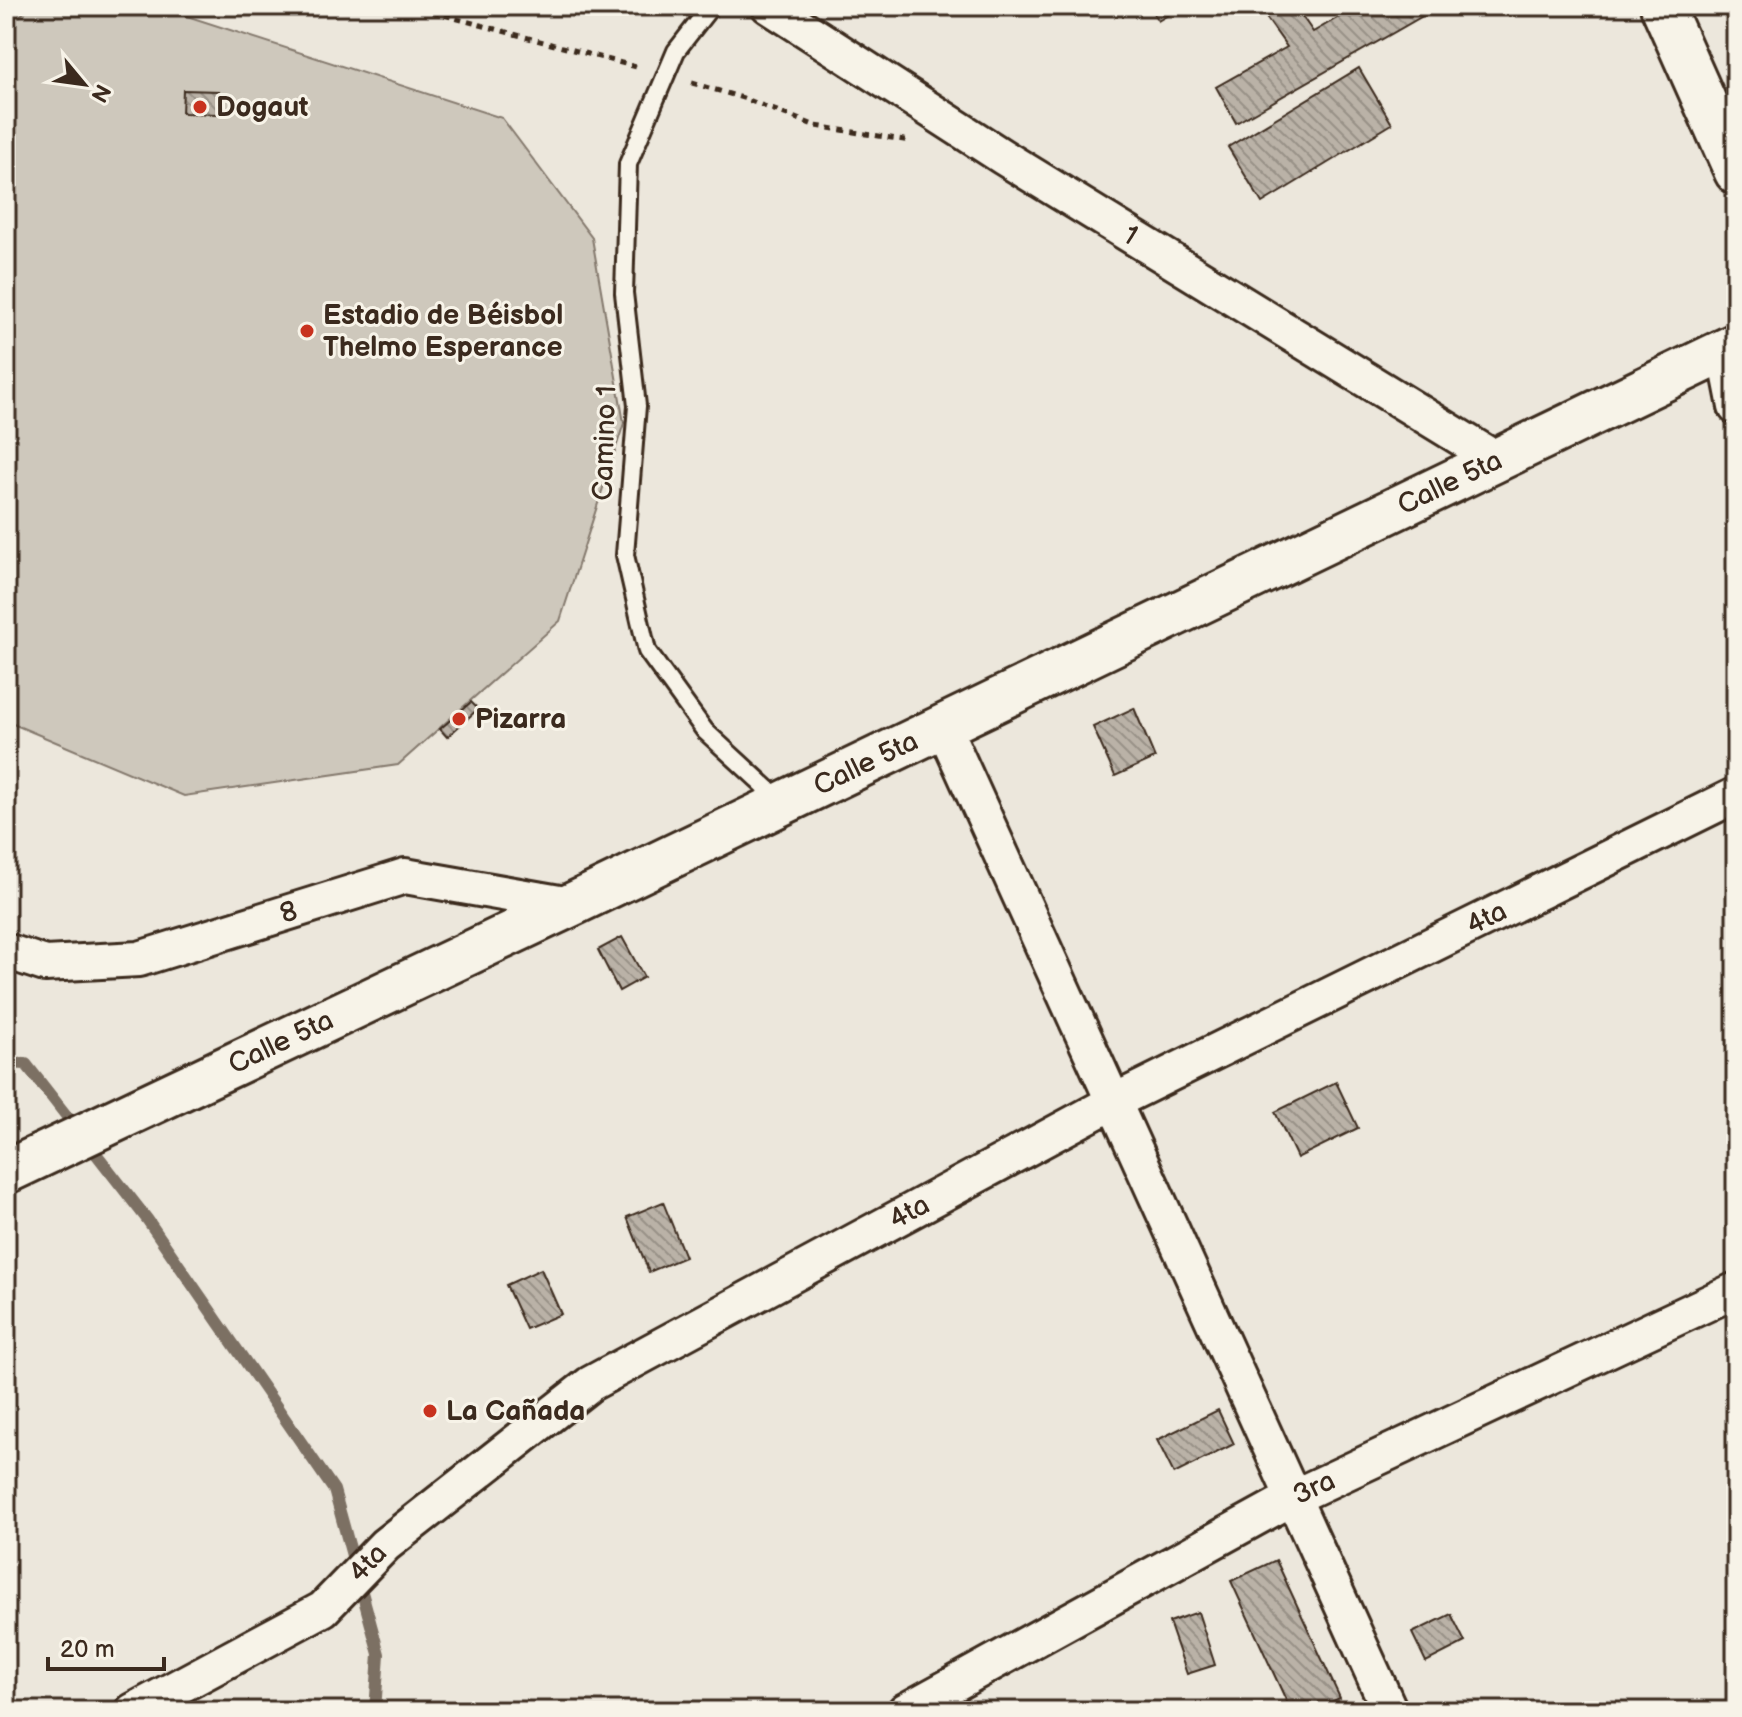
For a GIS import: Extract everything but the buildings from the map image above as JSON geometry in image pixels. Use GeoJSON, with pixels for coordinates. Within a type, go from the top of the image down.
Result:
{"type":"FeatureCollection","features":[{"type":"Feature","properties":{"kind":"street","name":"1"},"geometry":{"type":"LineString","coordinates":[[769,6],[1003,157],[1497,460]]}},
{"type":"Feature","properties":{"kind":"street"},"geometry":{"type":"LineString","coordinates":[[1662,6],[1736,172]]}},
{"type":"Feature","properties":{"kind":"street","name":"Calle 5ta"},"geometry":{"type":"LineString","coordinates":[[6,1172],[571,905],[781,801],[1730,348]]}},
{"type":"Feature","properties":{"kind":"street"},"geometry":{"type":"LineString","coordinates":[[1730,348],[1736,407]]}},
{"type":"Feature","properties":{"kind":"street"},"geometry":{"type":"LineString","coordinates":[[943,726],[1390,1711]]}},
{"type":"Feature","properties":{"kind":"street","name":"4ta"},"geometry":{"type":"LineString","coordinates":[[133,1711],[323,1609],[385,1545],[590,1384],[1115,1101],[1736,795]]}},
{"type":"Feature","properties":{"kind":"street","name":"8"},"geometry":{"type":"LineString","coordinates":[[6,951],[45,964],[139,959],[405,876],[571,905]]}},
{"type":"Feature","properties":{"kind":"street","name":"3ra"},"geometry":{"type":"LineString","coordinates":[[905,1711],[1294,1497],[1736,1290]]}},
{"type":"Feature","properties":{"kind":"lane","name":"Camino 1"},"geometry":{"type":"LineString","coordinates":[[711,6],[676,51],[628,164],[624,293],[637,406],[625,555],[647,651],[705,731],[781,801]]}},
{"type":"Feature","properties":{"kind":"path"},"geometry":{"type":"LineString","coordinates":[[410,6],[743,98],[816,126],[925,144]]}},
{"type":"Feature","properties":{"kind":"shaded area","name":"Estadio de Béisbol Thelmo Esperance"},"geometry":{"type":"Polygon","coordinates":[[[31,6],[156,6],[502,118],[592,238],[624,423],[560,621],[398,765],[184,796],[6,721],[6,28],[31,6]]]}},
{"type":"Feature","properties":{"kind":"waterway"},"geometry":{"type":"LineString","coordinates":[[6,1063],[26,1064],[147,1219],[334,1490],[379,1654],[375,1711]]}},
{"type":"Feature","properties":{"kind":"railway"},"geometry":{"type":"LineString","coordinates":[[1722,6],[1736,36]]}},
{"type":"Feature","properties":{"kind":"place","name":"Dogaut"},"geometry":{"type":"Point","coordinates":[200,107]}},
{"type":"Feature","properties":{"kind":"place","name":"Estadio de Béisbol Thelmo Esperance"},"geometry":{"type":"Point","coordinates":[307,331]}},
{"type":"Feature","properties":{"kind":"place","name":"Pizarra"},"geometry":{"type":"Point","coordinates":[459,719]}},
{"type":"Feature","properties":{"kind":"place","name":"La Cañada"},"geometry":{"type":"Point","coordinates":[430,1411]}}]}
